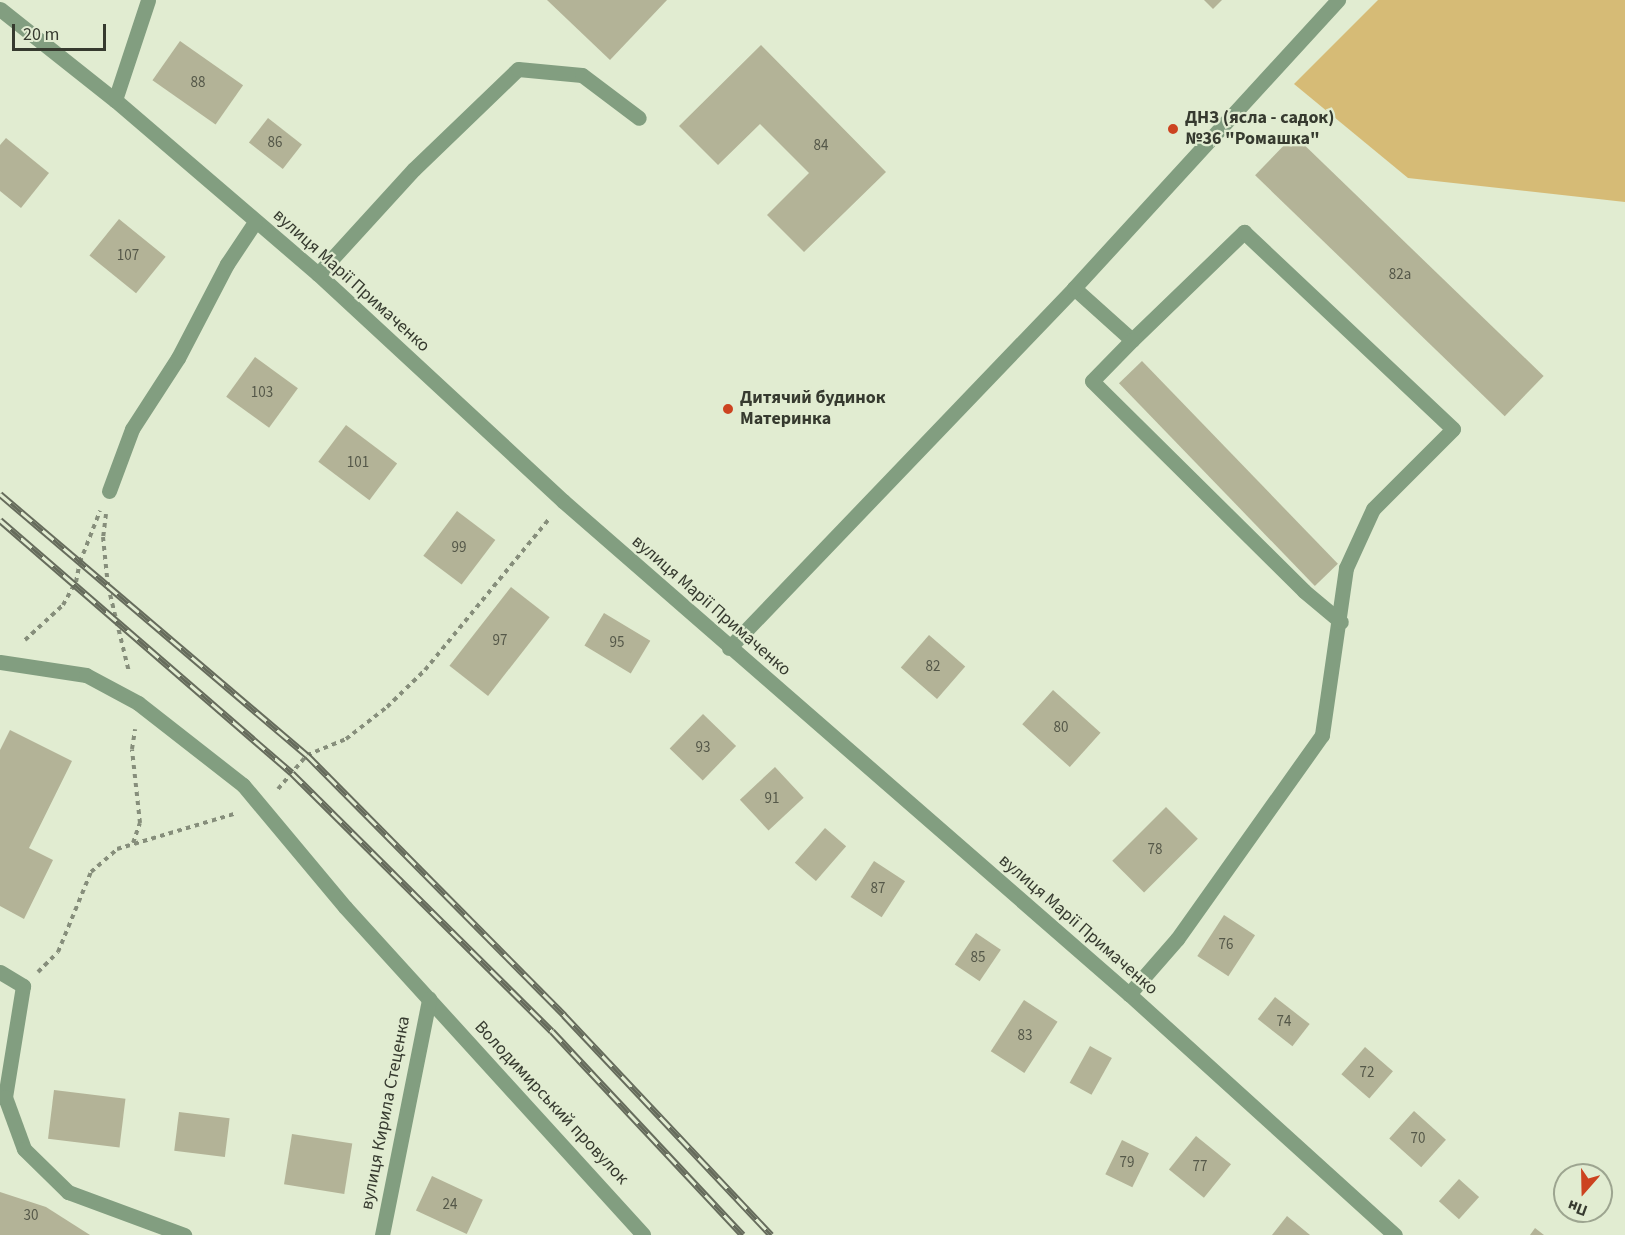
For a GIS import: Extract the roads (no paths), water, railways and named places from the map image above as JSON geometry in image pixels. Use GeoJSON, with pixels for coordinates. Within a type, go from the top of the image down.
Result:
{"type":"FeatureCollection","features":[{"type":"Feature","properties":{"kind":"street"},"geometry":{"type":"LineString","coordinates":[[115,100],[148,0]]}},
{"type":"Feature","properties":{"kind":"street"},"geometry":{"type":"LineString","coordinates":[[729,648],[1074,288],[1338,0]]}},
{"type":"Feature","properties":{"kind":"street","name":"вулиця Марії Примаченко"},"geometry":{"type":"LineString","coordinates":[[0,9],[115,100],[318,274],[563,501],[729,648],[1129,994],[1395,1235]]}},
{"type":"Feature","properties":{"kind":"street"},"geometry":{"type":"LineString","coordinates":[[318,274],[414,169],[518,69],[582,75],[639,118]]}},
{"type":"Feature","properties":{"kind":"street"},"geometry":{"type":"LineString","coordinates":[[109,491],[132,429],[178,358],[227,264],[255,222]]}},
{"type":"Feature","properties":{"kind":"street"},"geometry":{"type":"LineString","coordinates":[[1129,994],[1177,939],[1322,735],[1341,622],[1346,568],[1373,509],[1453,429],[1244,231],[1199,279],[1132,340],[1092,381],[1304,591],[1341,622]]}},
{"type":"Feature","properties":{"kind":"street"},"geometry":{"type":"LineString","coordinates":[[1074,288],[1132,340]]}},
{"type":"Feature","properties":{"kind":"street","name":"Володимирський провулок"},"geometry":{"type":"LineString","coordinates":[[0,662],[86,675],[138,703],[243,785],[263,806],[345,907],[643,1235]]}},
{"type":"Feature","properties":{"kind":"street"},"geometry":{"type":"LineString","coordinates":[[0,972],[23,987],[2,1099],[24,1149],[68,1192],[183,1235]]}},
{"type":"Feature","properties":{"kind":"street","name":"вулиця Кирила Стеценка"},"geometry":{"type":"LineString","coordinates":[[382,1235],[429,999]]}},
{"type":"Feature","properties":{"kind":"railway"},"geometry":{"type":"LineString","coordinates":[[0,494],[307,755],[564,1015],[771,1235]]}},
{"type":"Feature","properties":{"kind":"railway"},"geometry":{"type":"LineString","coordinates":[[0,520],[292,773],[552,1031],[743,1235]]}},
{"type":"Feature","properties":{"kind":"place","name":"ДНЗ (ясла - садок) №36 \"Ромашка\""},"geometry":{"type":"Point","coordinates":[1173,129]}},
{"type":"Feature","properties":{"kind":"place","name":"Дитячий будинок Материнка"},"geometry":{"type":"Point","coordinates":[728,409]}}]}
